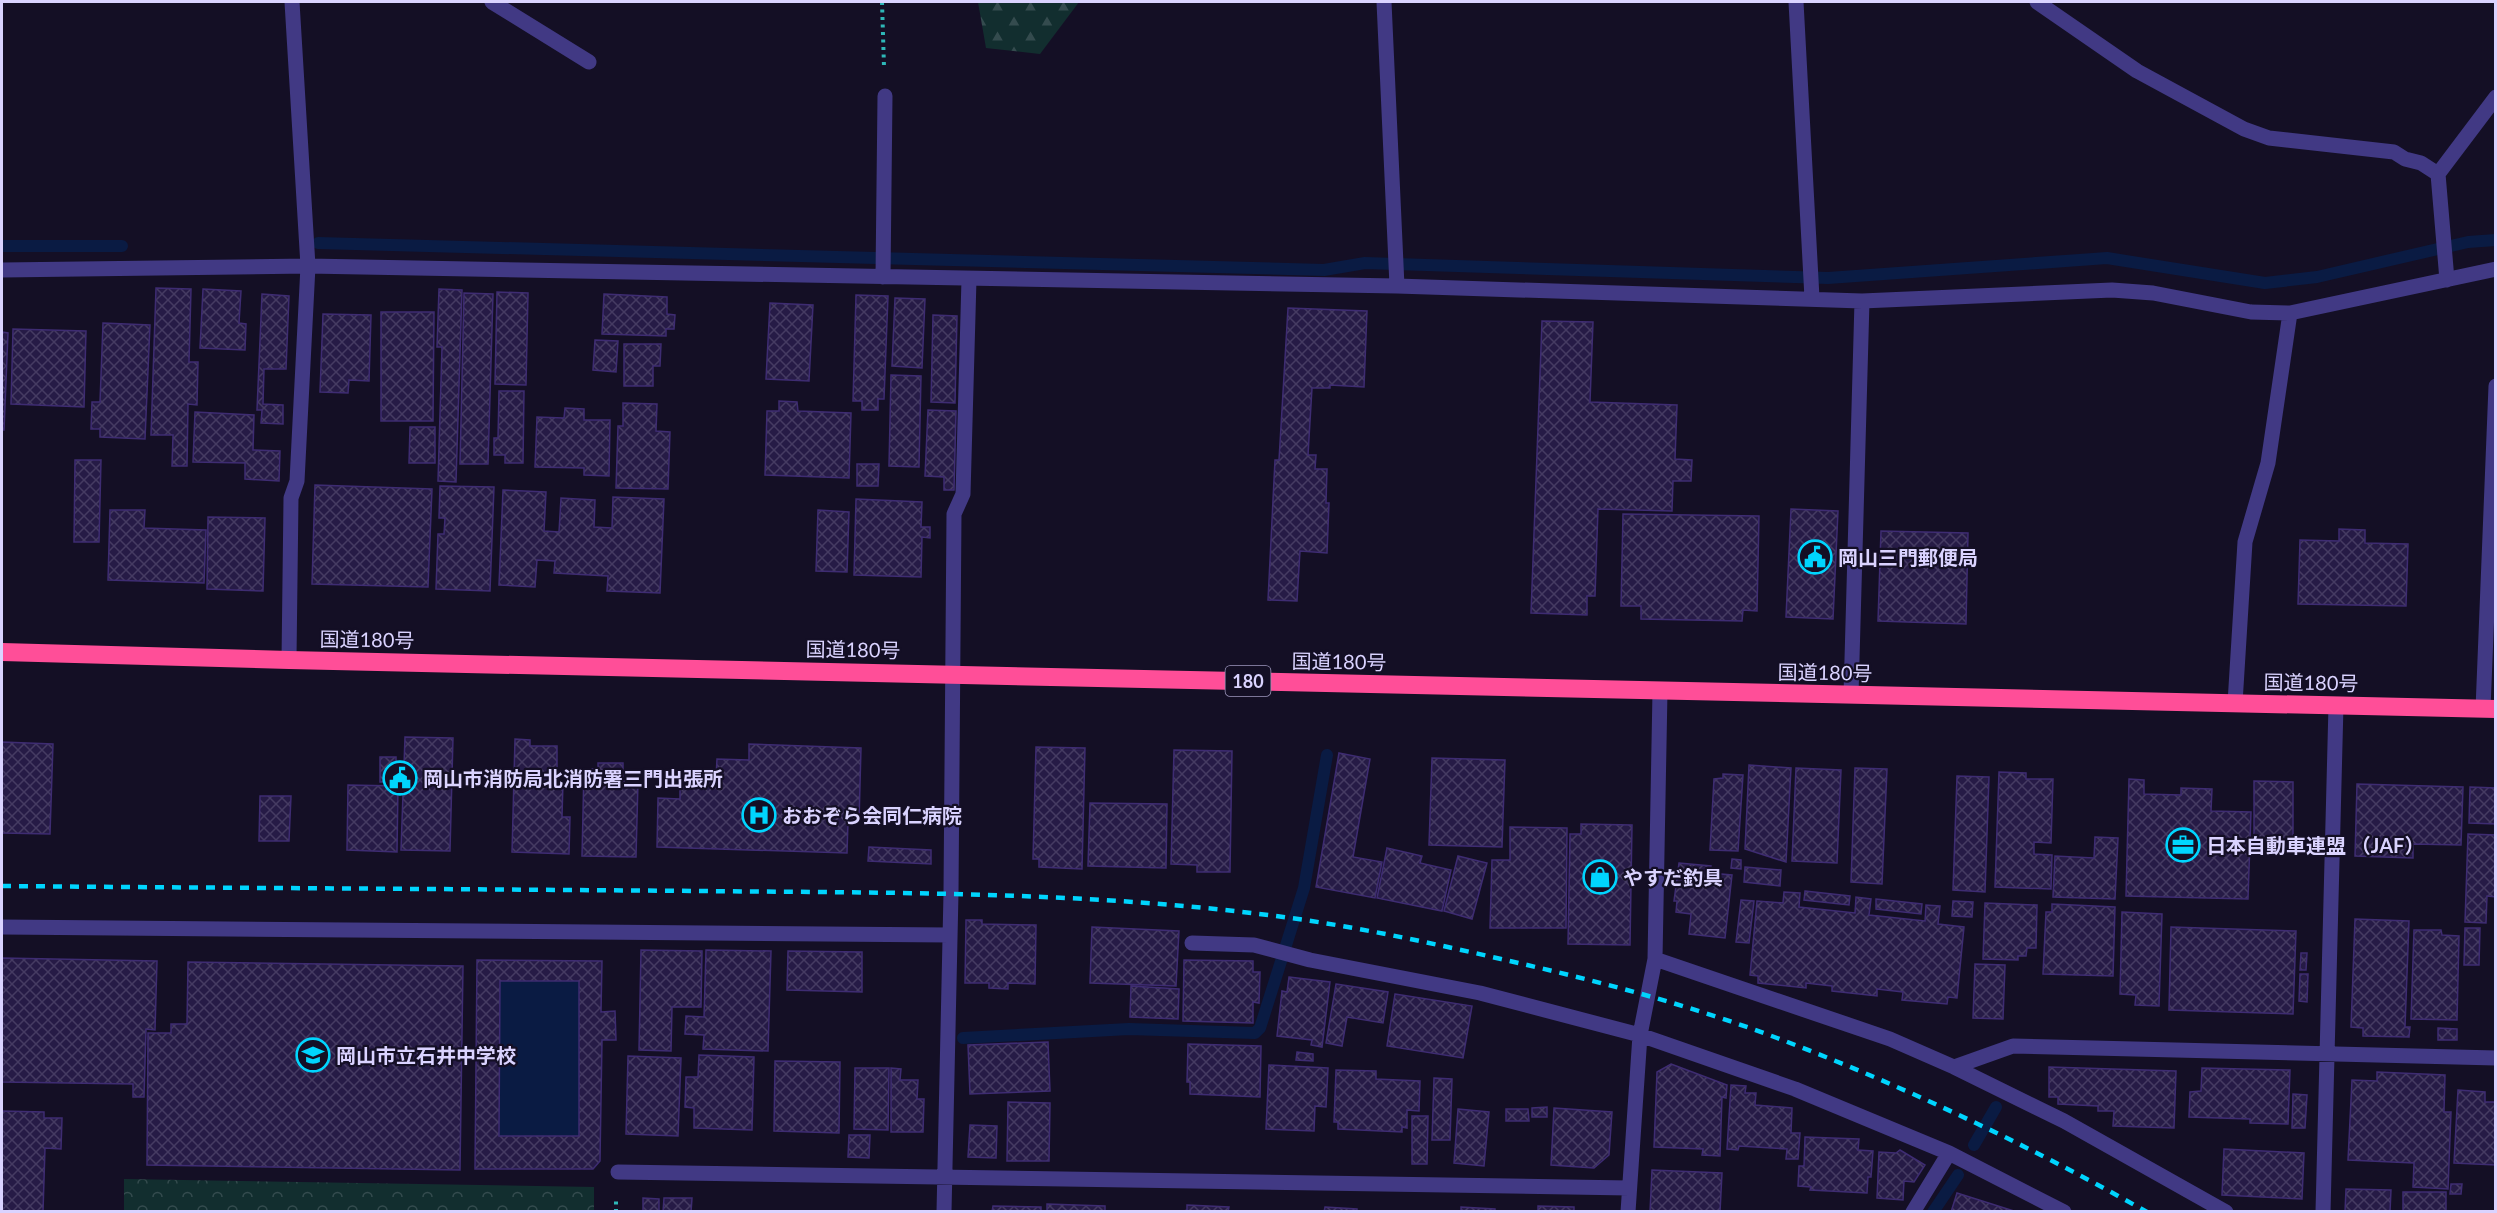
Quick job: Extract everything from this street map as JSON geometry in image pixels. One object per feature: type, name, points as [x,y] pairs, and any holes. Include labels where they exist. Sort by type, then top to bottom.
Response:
[{"type":"highway","name":"国道180号","points":[[2,652],[2490,709]]},
{"type":"street","points":[[289,660],[291,498],[297,481],[308,266],[292,2]]},
{"type":"street","points":[[492,2],[589,62]]},
{"type":"street","points":[[1384,2],[1397,279]]},
{"type":"street","points":[[1796,2],[1811,291]]},
{"type":"street","points":[[2037,2],[2137,71],[2244,129],[2269,138],[2394,152],[2405,159],[2421,163],[2438,174]]},
{"type":"street","points":[[884,263],[885,96]]},
{"type":"street","points":[[2447,280],[2438,174],[2496,97]]},
{"type":"street","points":[[2,270],[884,263],[969,279],[1397,279],[1811,291],[1862,301],[2112,290],[2153,292],[2251,312],[2290,313],[2496,269]]},
{"type":"street","points":[[944,1212],[954,674],[954,514],[963,494],[969,279]]},
{"type":"street","points":[[1851,695],[1862,301]]},
{"type":"street","points":[[2235,703],[2245,542],[2268,463],[2290,313]]},
{"type":"street","points":[[2490,709],[2496,386]]},
{"type":"street","points":[[1628,1212],[1640,1035],[1655,959],[1660,691]]},
{"type":"street","points":[[2323,1212],[2336,705]]},
{"type":"street","points":[[2,927],[950,935]]},
{"type":"street","points":[[1192,943],[1254,945],[1293,956],[1479,993],[1640,1035],[1795,1089],[1949,1153],[2064,1212]]},
{"type":"street","points":[[1655,959],[1890,1039],[1954,1066],[2064,1120],[2226,1212]]},
{"type":"street","points":[[1954,1066],[2013,1046],[2496,1058]]},
{"type":"street","points":[[1913,1212],[1949,1153]]},
{"type":"street","points":[[618,1172],[1629,1188]]},
{"type":"path","points":[[882,2],[885,96]]},
{"type":"green space","points":[[978,2],[1079,2],[1040,54],[986,48]]},
{"type":"green space","points":[[124,1179],[594,1187],[594,1211],[124,1211]]},
{"type":"water","points":[[500,981],[579,981],[579,1136],[499,1136]]},
{"type":"building","points":[[156,288],[191,289],[189,362],[198,362],[197,405],[188,404],[187,466],[172,466],[173,435],[151,435]]},
{"type":"building","points":[[203,289],[241,291],[239,323],[246,324],[245,350],[200,348]]},
{"type":"building","points":[[439,289],[462,290],[456,482],[438,481],[442,347],[437,347]]},
{"type":"building","points":[[497,292],[528,293],[526,385],[495,384]]},
{"type":"building","points":[[464,293],[493,294],[488,464],[460,464]]},
{"type":"building","points":[[262,294],[289,296],[286,369],[264,369],[263,404],[283,405],[283,424],[261,423],[262,410],[257,410]]},
{"type":"building","points":[[604,294],[667,297],[667,314],[675,315],[674,329],[666,329],[666,336],[602,334]]},
{"type":"building","points":[[856,295],[888,296],[884,399],[878,399],[878,410],[862,410],[862,401],[853,401]]},
{"type":"building","points":[[895,298],[925,299],[922,368],[892,366]]},
{"type":"building","points":[[770,303],[813,305],[809,381],[766,379]]},
{"type":"building","points":[[1288,308],[1367,311],[1364,387],[1330,385],[1330,388],[1312,388],[1308,455],[1316,455],[1315,469],[1327,469],[1326,503],[1329,503],[1327,553],[1300,551],[1297,601],[1268,600],[1275,460],[1279,460]]},
{"type":"building","points":[[381,312],[434,312],[433,421],[381,421]]},
{"type":"building","points":[[323,314],[371,315],[369,381],[349,380],[348,393],[320,392]]},
{"type":"building","points":[[933,315],[957,316],[955,403],[931,402]]},
{"type":"building","points":[[1542,321],[1593,322],[1590,402],[1677,405],[1675,459],[1692,460],[1691,481],[1673,481],[1672,511],[1598,509],[1595,596],[1587,596],[1587,615],[1531,613]]},
{"type":"building","points":[[103,323],[150,325],[145,439],[100,437],[100,429],[91,429],[92,402],[100,402]]},
{"type":"building","points":[[13,329],[86,331],[84,407],[11,404]]},
{"type":"building","points":[[2,332],[8,333],[4,430],[2,430]]},
{"type":"building","points":[[595,340],[618,341],[616,372],[593,370]]},
{"type":"building","points":[[624,344],[661,344],[660,366],[653,366],[653,386],[624,386]]},
{"type":"building","points":[[891,375],[921,376],[919,467],[889,466]]},
{"type":"building","points":[[499,391],[524,391],[523,463],[505,463],[505,455],[494,455],[494,438],[498,438]]},
{"type":"building","points":[[779,401],[797,402],[798,411],[851,413],[849,478],[765,475],[767,411],[779,411]]},
{"type":"building","points":[[623,403],[657,404],[656,431],[670,432],[668,489],[616,488],[618,426],[623,426]]},
{"type":"building","points":[[565,408],[584,409],[584,420],[610,420],[609,476],[584,475],[584,468],[535,467],[537,417],[564,418]]},
{"type":"building","points":[[928,410],[956,411],[954,490],[944,490],[944,477],[925,476]]},
{"type":"building","points":[[195,412],[254,415],[253,450],[280,451],[279,481],[245,479],[245,463],[193,462]]},
{"type":"building","points":[[410,427],[435,427],[435,463],[409,463]]},
{"type":"building","points":[[75,460],[101,460],[99,542],[74,542]]},
{"type":"building","points":[[857,464],[879,464],[878,486],[857,486]]},
{"type":"building","points":[[315,485],[432,489],[428,587],[312,584]]},
{"type":"building","points":[[440,486],[494,487],[490,591],[436,589],[438,534],[444,534],[445,518],[439,518]]},
{"type":"building","points":[[503,490],[546,492],[544,531],[559,532],[561,498],[595,500],[594,527],[612,528],[613,497],[664,499],[660,593],[607,591],[608,576],[554,573],[555,561],[537,560],[535,587],[499,585]]},
{"type":"building","points":[[856,499],[922,502],[921,527],[930,527],[930,538],[922,537],[921,577],[854,575]]},
{"type":"building","points":[[1791,509],[1838,511],[1833,619],[1786,617]]},
{"type":"building","points":[[110,510],[145,510],[144,528],[206,530],[204,583],[108,580]]},
{"type":"building","points":[[818,510],[849,512],[847,572],[816,571]]},
{"type":"building","points":[[1623,514],[1759,516],[1757,611],[1743,610],[1742,621],[1641,619],[1641,606],[1621,606]]},
{"type":"building","points":[[208,517],[265,518],[263,591],[207,589]]},
{"type":"building","points":[[2339,529],[2365,530],[2365,543],[2408,544],[2406,606],[2298,604],[2300,540],[2339,541]]},
{"type":"building","points":[[1881,531],[1968,533],[1966,624],[1878,621]]},
{"type":"building","points":[[405,737],[453,738],[450,851],[401,850]]},
{"type":"building","points":[[515,739],[530,740],[530,746],[557,746],[557,782],[563,782],[562,817],[570,817],[569,854],[512,852]]},
{"type":"building","points":[[2,742],[53,744],[50,834],[2,833]]},
{"type":"building","points":[[749,744],[861,748],[859,822],[848,822],[847,853],[657,847],[658,798],[680,799],[680,787],[706,788],[706,778],[716,778],[717,759],[749,760]]},
{"type":"building","points":[[1036,747],[1085,748],[1082,869],[1039,867],[1039,859],[1033,859]]},
{"type":"building","points":[[1174,750],[1232,751],[1230,872],[1197,872],[1197,865],[1171,864]]},
{"type":"building","points":[[1339,753],[1370,759],[1353,857],[1382,862],[1375,898],[1316,887]]},
{"type":"building","points":[[380,757],[396,757],[396,782],[380,782]]},
{"type":"building","points":[[1432,758],[1505,760],[1502,847],[1429,845]]},
{"type":"building","points":[[598,763],[623,763],[623,781],[638,782],[636,857],[582,856],[584,769],[598,769]]},
{"type":"building","points":[[1749,765],[1791,768],[1786,862],[1745,849]]},
{"type":"building","points":[[1796,768],[1841,770],[1837,863],[1792,861]]},
{"type":"building","points":[[1855,768],[1887,769],[1882,884],[1851,882]]},
{"type":"building","points":[[1999,772],[2026,773],[2026,779],[2053,779],[2051,843],[2034,842],[2034,854],[2052,855],[2051,889],[1995,887]]},
{"type":"building","points":[[1723,774],[1743,775],[1738,851],[1710,850],[1714,779],[1723,778]]},
{"type":"building","points":[[1957,776],[1989,777],[1985,892],[1953,890]]},
{"type":"building","points":[[2129,779],[2144,780],[2144,794],[2181,795],[2181,788],[2212,789],[2211,811],[2251,812],[2248,899],[2126,896]]},
{"type":"building","points":[[2254,781],[2293,782],[2293,850],[2254,848]]},
{"type":"building","points":[[2357,784],[2463,787],[2461,845],[2413,844],[2413,858],[2355,856]]},
{"type":"building","points":[[348,785],[398,786],[397,852],[347,850]]},
{"type":"building","points":[[2470,787],[2496,788],[2496,824],[2469,823]]},
{"type":"building","points":[[260,796],[291,796],[289,841],[259,841]]},
{"type":"building","points":[[1090,803],[1167,804],[1166,868],[1088,866]]},
{"type":"building","points":[[1581,824],[1632,825],[1630,945],[1568,944],[1570,834],[1581,834]]},
{"type":"building","points":[[1510,827],[1567,828],[1566,928],[1490,928],[1492,860],[1510,860]]},
{"type":"building","points":[[2468,834],[2496,835],[2496,897],[2487,896],[2486,923],[2465,922]]},
{"type":"building","points":[[2095,837],[2118,838],[2115,899],[2053,897],[2055,856],[2094,858]]},
{"type":"building","points":[[869,847],[931,850],[931,864],[868,861]]},
{"type":"building","points":[[1387,848],[1422,856],[1420,863],[1451,870],[1442,911],[1377,898]]},
{"type":"building","points":[[1458,856],[1487,863],[1472,919],[1444,911]]},
{"type":"building","points":[[1732,859],[1741,860],[1741,869],[1731,868]]},
{"type":"building","points":[[1679,863],[1711,866],[1710,873],[1732,875],[1725,938],[1689,934],[1691,914],[1676,912],[1677,901],[1674,901]]},
{"type":"building","points":[[1745,867],[1781,870],[1780,886],[1744,882]]},
{"type":"building","points":[[1805,891],[1850,896],[1849,905],[1804,900]]},
{"type":"building","points":[[1784,892],[1800,893],[1799,907],[1855,913],[1856,897],[1871,899],[1869,915],[1925,921],[1926,905],[1940,906],[1938,924],[1964,927],[1957,998],[1948,997],[1947,1004],[1902,1000],[1903,992],[1877,989],[1877,996],[1832,991],[1832,986],[1806,983],[1806,988],[1758,983],[1758,976],[1750,975],[1757,901],[1783,903]]},
{"type":"building","points":[[1876,899],[1922,904],[1921,914],[1876,909]]},
{"type":"building","points":[[1741,900],[1754,901],[1749,943],[1736,942]]},
{"type":"building","points":[[1953,901],[1973,902],[1972,917],[1952,916]]},
{"type":"building","points":[[1985,903],[2037,905],[2036,948],[2027,948],[2026,956],[2018,956],[2018,960],[1983,959]]},
{"type":"building","points":[[2052,904],[2115,907],[2113,976],[2043,974],[2046,912],[2052,912]]},
{"type":"building","points":[[2122,912],[2162,914],[2159,1006],[2135,1005],[2136,995],[2120,994]]},
{"type":"building","points":[[2355,919],[2409,921],[2405,1027],[2410,1027],[2409,1037],[2363,1036],[2363,1028],[2351,1027]]},
{"type":"building","points":[[966,920],[982,920],[982,924],[1036,925],[1035,984],[1008,983],[1008,989],[989,988],[989,983],[965,983]]},
{"type":"building","points":[[1092,927],[1179,931],[1176,986],[1090,983]]},
{"type":"building","points":[[2171,927],[2296,931],[2293,1014],[2169,1010]]},
{"type":"building","points":[[2465,928],[2480,928],[2479,965],[2464,965]]},
{"type":"building","points":[[2414,930],[2441,930],[2442,935],[2459,936],[2457,1020],[2411,1019]]},
{"type":"building","points":[[641,950],[702,951],[701,1007],[672,1007],[671,1051],[639,1050]]},
{"type":"building","points":[[706,950],[771,951],[768,1051],[703,1049],[704,1035],[685,1034],[686,1016],[704,1017]]},
{"type":"building","points":[[788,951],[862,952],[862,992],[787,990]]},
{"type":"building","points":[[2301,953],[2307,953],[2306,970],[2300,970]]},
{"type":"building","points":[[2,958],[157,961],[155,1030],[146,1029],[144,1097],[133,1097],[133,1084],[2,1082]]},
{"type":"building","points":[[477,960],[602,961],[601,1012],[615,1011],[616,1040],[602,1040],[600,1161],[593,1169],[475,1169]],"holes":[[[500,981],[579,981],[579,1136],[499,1136]]]},
{"type":"building","points":[[1184,960],[1253,961],[1253,972],[1260,972],[1259,1003],[1253,1002],[1253,1023],[1183,1021]]},
{"type":"building","points":[[188,962],[463,966],[460,1170],[147,1165],[148,1033],[171,1033],[171,1024],[187,1024]]},
{"type":"building","points":[[1975,964],[2005,965],[2003,1019],[1973,1018]]},
{"type":"building","points":[[2300,974],[2308,974],[2307,1002],[2299,1001]]},
{"type":"building","points":[[1289,977],[1330,982],[1322,1047],[1311,1045],[1312,1040],[1277,1036],[1282,991],[1287,992]]},
{"type":"building","points":[[1336,984],[1388,992],[1383,1023],[1347,1017],[1342,1046],[1326,1043]]},
{"type":"building","points":[[1131,986],[1179,989],[1178,1019],[1130,1017]]},
{"type":"building","points":[[1395,994],[1472,1006],[1463,1058],[1387,1046]]},
{"type":"building","points":[[2438,1028],[2457,1029],[2457,1040],[2438,1040]]},
{"type":"building","points":[[1048,1042],[1050,1091],[970,1094],[968,1045]]},
{"type":"building","points":[[1188,1044],[1261,1046],[1260,1097],[1190,1094],[1190,1082],[1187,1082]]},
{"type":"building","points":[[1297,1052],[1313,1054],[1313,1061],[1296,1060]]},
{"type":"building","points":[[699,1055],[754,1057],[752,1130],[694,1128],[694,1108],[685,1107],[686,1077],[698,1077]]},
{"type":"building","points":[[628,1056],[681,1058],[678,1136],[626,1134]]},
{"type":"building","points":[[775,1061],[840,1062],[839,1133],[774,1131]]},
{"type":"building","points":[[1671,1064],[1727,1085],[1726,1098],[1722,1097],[1720,1156],[1702,1155],[1703,1149],[1654,1147],[1657,1072]]},
{"type":"building","points":[[1269,1065],[1328,1068],[1326,1107],[1315,1106],[1314,1131],[1266,1129]]},
{"type":"building","points":[[2049,1067],[2176,1071],[2174,1128],[2113,1126],[2114,1111],[2098,1111],[2098,1106],[2058,1104],[2058,1097],[2049,1097]]},
{"type":"building","points":[[855,1068],[889,1068],[888,1130],[854,1129]]},
{"type":"building","points":[[891,1068],[901,1069],[900,1080],[918,1080],[917,1099],[924,1099],[923,1132],[891,1132]]},
{"type":"building","points":[[2202,1068],[2290,1070],[2288,1124],[2250,1123],[2250,1119],[2189,1117],[2190,1092],[2201,1091]]},
{"type":"building","points":[[1336,1070],[1376,1071],[1376,1079],[1420,1081],[1419,1111],[1407,1110],[1407,1128],[1402,1127],[1402,1132],[1338,1129],[1338,1122],[1334,1122]]},
{"type":"building","points":[[2377,1072],[2445,1075],[2444,1112],[2451,1112],[2448,1189],[2413,1187],[2414,1163],[2348,1160],[2352,1080],[2377,1081]]},
{"type":"building","points":[[1434,1078],[1452,1079],[1450,1140],[1432,1140]]},
{"type":"building","points":[[1731,1085],[1746,1086],[1745,1093],[1756,1093],[1755,1105],[1792,1108],[1791,1133],[1800,1133],[1798,1159],[1786,1159],[1787,1149],[1739,1146],[1738,1150],[1727,1149]]},
{"type":"building","points":[[2458,1090],[2485,1092],[2485,1102],[2496,1102],[2496,1165],[2454,1163]]},
{"type":"building","points":[[2293,1094],[2307,1095],[2305,1128],[2292,1128]]},
{"type":"building","points":[[1008,1102],[1050,1103],[1049,1161],[1007,1161]]},
{"type":"building","points":[[1547,1107],[1547,1117],[1532,1117],[1532,1108]]},
{"type":"building","points":[[1554,1108],[1612,1112],[1609,1155],[1594,1168],[1551,1165]]},
{"type":"building","points":[[1458,1109],[1489,1112],[1484,1166],[1454,1163]]},
{"type":"building","points":[[1506,1109],[1528,1109],[1529,1121],[1506,1121]]},
{"type":"building","points":[[2,1111],[44,1112],[44,1118],[62,1118],[61,1149],[45,1148],[43,1212],[2,1212]]},
{"type":"building","points":[[1412,1116],[1428,1116],[1427,1164],[1412,1164]]},
{"type":"building","points":[[970,1125],[997,1126],[996,1158],[968,1157]]},
{"type":"building","points":[[849,1135],[870,1135],[869,1158],[848,1157]]},
{"type":"building","points":[[1805,1137],[1859,1139],[1858,1150],[1873,1151],[1867,1193],[1810,1190],[1811,1187],[1798,1186],[1799,1166],[1804,1166]]},
{"type":"building","points":[[2224,1149],[2304,1153],[2302,1199],[2222,1195]]},
{"type":"building","points":[[1900,1150],[1925,1165],[1914,1182],[1904,1181],[1903,1200],[1877,1198],[1879,1152],[1896,1153]]},
{"type":"building","points":[[1652,1170],[1722,1173],[1720,1212],[1650,1212]]},
{"type":"building","points":[[2451,1184],[2462,1184],[2461,1194],[2450,1194]]},
{"type":"building","points":[[2346,1189],[2391,1190],[2390,1212],[2345,1212]]},
{"type":"building","points":[[2403,1192],[2446,1192],[2446,1212],[2403,1212]]},
{"type":"building","points":[[1957,1193],[2017,1212],[1951,1212]]},
{"type":"building","points":[[643,1198],[659,1199],[659,1212],[643,1212]]},
{"type":"building","points":[[664,1198],[692,1198],[691,1212],[663,1212]]},
{"type":"building","points":[[1047,1204],[1105,1206],[1105,1211],[1109,1212],[1047,1212]]},
{"type":"building","points":[[1187,1205],[1229,1207],[1228,1212],[1182,1212],[1187,1210]]},
{"type":"building","points":[[993,1206],[1041,1207],[1041,1212],[992,1212]]},
{"type":"building","points":[[1538,1206],[1574,1207],[1574,1212],[1538,1212]]},
{"type":"building","points":[[1325,1207],[1357,1209],[1357,1212],[1324,1212]]},
{"type":"building","points":[[1461,1207],[1495,1209],[1495,1212],[1461,1212]]},
{"type":"waterway","points":[[318,243],[1324,270],[1365,263],[1828,278],[2107,258],[2265,283],[2317,277],[2468,242],[2496,240]]},
{"type":"waterway","points":[[2,246],[122,246]]},
{"type":"waterway","points":[[963,1038],[1129,1029],[1255,1033],[1260,1028],[1304,888],[1327,755]]},
{"type":"waterway","points":[[1974,1145],[1996,1107]]},
{"type":"waterway","points":[[1933,1212],[1958,1175]]},
{"type":"railway","points":[[2,886],[1002,895],[1154,904],[1305,920],[1428,943],[1571,975],[1743,1026],[1919,1096],[2057,1163],[2147,1212]]},
{"type":"place","name":"岡山三門郵便局","points":[[1815,557]]},
{"type":"place","name":"岡山市消防局北消防署三門出張所","points":[[400,778]]},
{"type":"place","name":"おおぞら会同仁病院","points":[[759,815]]},
{"type":"place","name":"日本自動車連盟 （JAF）","points":[[2183,845]]},
{"type":"place","name":"やすだ釣具","points":[[1600,877]]},
{"type":"place","name":"岡山市立石井中学校","points":[[313,1055]]}]
